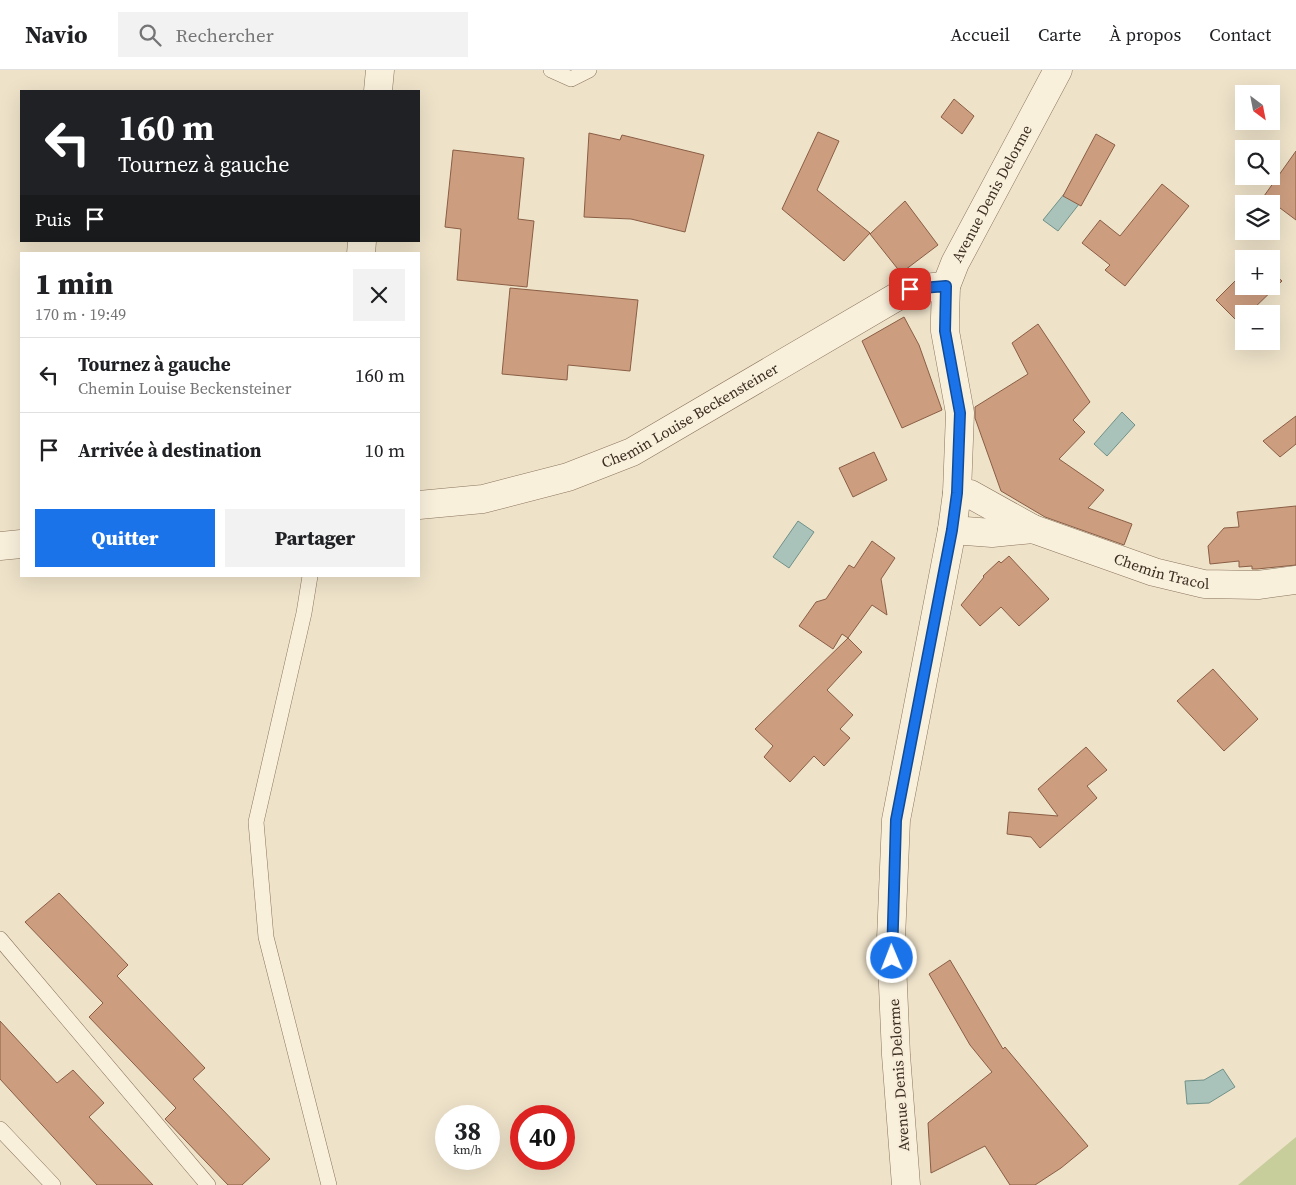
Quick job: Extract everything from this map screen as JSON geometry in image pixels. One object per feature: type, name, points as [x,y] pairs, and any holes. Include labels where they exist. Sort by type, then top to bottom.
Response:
[{"type":"street","points":[[378,90],[380,70]]},
{"type":"street","name":"Avenue Denis Delorme","points":[[906,1185],[896,1055],[891,939],[896,820],[952,530],[957,493],[960,413],[945,331],[946,286],[954,264],[1058,70]]},
{"type":"street","name":"Chemin Louise Beckensteiner","points":[[420,505],[483,499],[568,477],[632,452],[716,405],[910,289],[946,286]]},
{"type":"street","name":"Chemin Tracol","points":[[957,493],[970,494],[1034,529],[1154,572],[1204,584],[1258,585],[1296,580]]},
{"type":"street","name":"Chemin Tracol","points":[[952,530],[992,533],[1034,529]]},
{"type":"street","points":[[0,546],[20,544]]},
{"type":"lane","points":[[551,70],[572,79],[589,70]]},
{"type":"lane","points":[[310,577],[304,614],[256,822],[266,938],[329,1185]]},
{"type":"lane","points":[[0,939],[208,1185]]},
{"type":"lane","points":[[0,1129],[53,1185]]},
{"type":"green space","points":[[1296,1137],[1296,1185],[1238,1185]]},
{"type":"water","points":[[1069,188],[1083,199],[1058,231],[1043,220]]},
{"type":"water","points":[[1122,412],[1135,425],[1107,456],[1094,444]]},
{"type":"water","points":[[798,521],[814,532],[789,568],[773,557]]},
{"type":"water","points":[[1223,1069],[1235,1087],[1209,1103],[1187,1104],[1185,1081],[1204,1080]]},
{"type":"building","points":[[954,99],[974,116],[962,134],[941,117]]},
{"type":"building","points":[[818,132],[839,141],[817,190],[870,233],[844,261],[782,209]]},
{"type":"building","points":[[589,133],[620,140],[622,135],[704,155],[685,232],[631,219],[584,217]]},
{"type":"building","points":[[1096,134],[1115,145],[1081,206],[1063,196]]},
{"type":"building","points":[[453,150],[524,158],[518,219],[534,221],[527,287],[457,280],[461,229],[445,227]]},
{"type":"building","points":[[1296,151],[1296,220],[1280,208],[1280,195],[1265,195],[1272,185],[1280,185],[1280,174]]},
{"type":"building","points":[[1162,184],[1189,206],[1125,286],[1105,270],[1110,265],[1082,243],[1100,220],[1120,236]]},
{"type":"building","points":[[905,201],[938,245],[901,273],[870,234]]},
{"type":"building","points":[[1235,281],[1235,295],[1268,295],[1257,305],[1235,305],[1235,319],[1216,300]]},
{"type":"building","points":[[510,288],[638,300],[630,371],[568,365],[567,380],[502,374]]},
{"type":"building","points":[[904,317],[919,345],[942,410],[902,428],[862,341]]},
{"type":"building","points":[[1038,324],[1090,402],[1073,420],[1085,432],[1059,459],[1104,490],[1088,508],[1132,524],[1124,545],[1045,517],[1001,491],[975,418],[975,407],[1028,374],[1012,343]]},
{"type":"building","points":[[1296,416],[1296,444],[1280,457],[1263,441]]},
{"type":"building","points":[[874,452],[887,480],[853,497],[839,468]]},
{"type":"building","points":[[1296,506],[1296,565],[1252,569],[1252,566],[1239,567],[1239,561],[1210,564],[1208,546],[1224,528],[1239,527],[1237,512]]},
{"type":"building","points":[[872,541],[895,558],[881,579],[887,615],[872,605],[848,638],[842,634],[833,649],[799,626],[816,602],[826,599],[849,565],[854,568]]},
{"type":"building","points":[[1009,556],[1049,599],[1019,626],[1001,607],[980,626],[961,605],[983,576],[999,561],[1001,563]]},
{"type":"building","points":[[848,638],[862,652],[827,690],[853,715],[840,729],[850,738],[824,766],[814,756],[790,782],[764,757],[773,746],[755,729]]},
{"type":"building","points":[[1213,669],[1258,719],[1224,751],[1177,701]]},
{"type":"building","points":[[1086,747],[1107,770],[1087,786],[1097,798],[1040,848],[1031,837],[1007,834],[1009,812],[1058,816],[1038,789]]},
{"type":"building","points":[[59,893],[128,965],[117,976],[205,1068],[193,1079],[270,1159],[242,1185],[228,1185],[165,1119],[176,1108],[89,1017],[103,1003],[25,922]]},
{"type":"building","points":[[950,960],[1003,1049],[1005,1047],[1088,1146],[1061,1168],[1035,1185],[1010,1185],[985,1146],[931,1173],[928,1123],[992,1072],[970,1045],[929,974]]},
{"type":"building","points":[[0,1021],[57,1083],[73,1070],[104,1103],[89,1117],[153,1185],[97,1185],[0,1079]]},
{"type":"route","points":[[892,958],[891,939],[896,820],[952,530],[957,493],[960,413],[945,331],[946,286],[910,289]]}]
